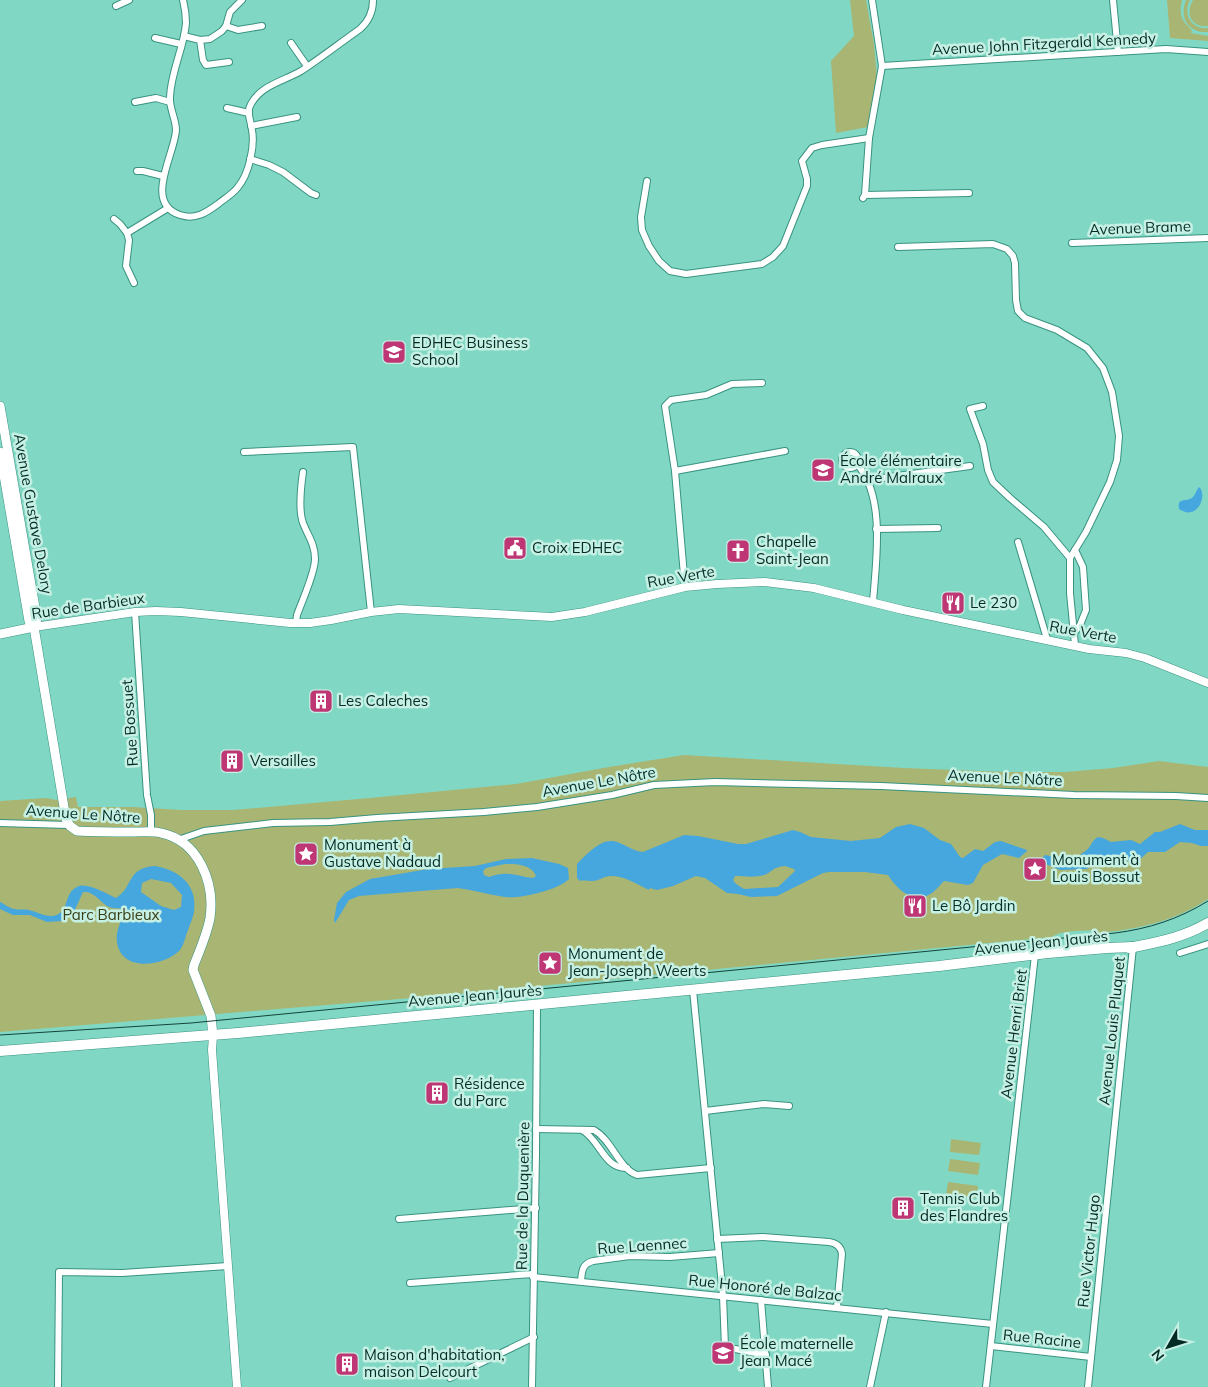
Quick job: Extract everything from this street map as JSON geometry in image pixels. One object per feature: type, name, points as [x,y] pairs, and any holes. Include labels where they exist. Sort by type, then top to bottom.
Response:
[{"type":"main road","name":"Avenue Gustave Delory","points":[[0,406],[36,613],[37,620],[34,627]]},
{"type":"main road","name":"Avenue Gustave Delory","points":[[0,452],[29,621],[34,627],[65,816],[68,824]]},
{"type":"main road","name":"Rue de Barbieux","points":[[0,634],[34,627]]},
{"type":"main road","name":"Avenue Le Nôtre","points":[[68,824],[77,831],[151,832],[164,834],[178,840]]},
{"type":"main road","points":[[178,840],[190,849],[200,861],[209,888],[211,904],[209,922],[193,970],[210,1010],[212,1036]]},
{"type":"main road","name":"Avenue Jean Jaurès","points":[[0,1051],[212,1036],[953,965],[983,966],[1035,958],[1095,955],[1174,938],[1208,923]]},
{"type":"street","points":[[116,6],[129,0]]},
{"type":"street","points":[[183,0],[186,18],[184,36],[170,92],[170,102],[176,130],[163,176],[163,193],[168,208],[172,212],[182,216],[193,217],[203,215],[238,188],[246,173],[253,138],[249,113],[253,101],[265,89],[307,66],[364,25],[372,11],[373,0]]},
{"type":"street","points":[[184,36],[206,40],[219,34],[226,26],[230,12],[242,0]]},
{"type":"street","points":[[872,0],[882,66],[870,138],[864,197],[969,193]]},
{"type":"street","points":[[1114,0],[1118,52]]},
{"type":"street","points":[[226,26],[238,30],[262,26]]},
{"type":"street","points":[[155,38],[182,44]]},
{"type":"street","points":[[200,40],[203,60],[206,65],[229,62]]},
{"type":"street","points":[[291,43],[307,66]]},
{"type":"street","name":"Avenue John Fitzgerald Kennedy","points":[[882,66],[1166,49],[1208,52]]},
{"type":"street","points":[[135,102],[156,98],[170,102]]},
{"type":"street","points":[[227,108],[249,113]]},
{"type":"street","points":[[251,126],[297,117]]},
{"type":"street","points":[[648,182],[641,217],[642,230],[649,246],[659,261],[670,271],[686,274],[762,264],[773,257],[783,246],[807,186],[802,161],[812,148],[870,138]]},
{"type":"street","points":[[250,159],[283,172],[311,194],[316,195]]},
{"type":"street","points":[[137,170],[163,176]]},
{"type":"street","points":[[127,233],[168,208]]},
{"type":"street","points":[[114,219],[127,233],[129,240],[126,266],[134,283]]},
{"type":"street","name":"Avenue Brame","points":[[1072,243],[1208,238]]},
{"type":"street","points":[[898,247],[993,244],[1008,249],[1015,263],[1018,311],[1025,318],[1057,330],[1087,348],[1103,368],[1112,392],[1119,436],[1117,460],[1110,482],[1086,532],[1070,558],[1070,593],[1075,645]]},
{"type":"street","points":[[685,587],[675,470],[665,406],[671,400],[706,395],[732,384],[762,383]]},
{"type":"street","points":[[983,406],[970,409],[983,444],[988,470],[994,482],[1044,527],[1070,558]]},
{"type":"street","points":[[244,452],[353,447],[371,612]]},
{"type":"street","points":[[675,470],[785,451]]},
{"type":"street","points":[[857,464],[868,480],[875,503],[876,529],[873,602]]},
{"type":"street","points":[[868,480],[970,466]]},
{"type":"street","points":[[296,623],[315,563],[313,543],[302,516],[301,491],[303,472]]},
{"type":"street","points":[[876,529],[938,528]]},
{"type":"street","points":[[1018,542],[1047,639]]},
{"type":"street","points":[[1074,634],[1086,610],[1083,567],[1075,550]]},
{"type":"street","name":"Rue Verte","points":[[270,622],[296,623],[332,620],[391,609],[552,618],[685,587],[734,583],[778,583],[814,588],[903,610],[1089,648],[1139,656],[1208,683]]},
{"type":"street","name":"Rue de Barbieux","points":[[34,627],[135,612],[156,611],[270,622]]},
{"type":"street","name":"Rue Bossuet","points":[[135,612],[151,832]]},
{"type":"street","name":"Avenue Le Nôtre","points":[[178,840],[209,830],[272,823],[330,822],[484,812],[537,807],[612,795],[654,785],[715,782],[1208,798]]},
{"type":"street","name":"Avenue Le Nôtre","points":[[0,822],[68,824]]},
{"type":"street","points":[[1180,954],[1208,944]]},
{"type":"street","name":"Avenue Louis Pluquet","points":[[1116,1117],[1133,947]]},
{"type":"street","name":"Avenue Henri Briet","points":[[986,1387],[1035,958]]},
{"type":"street","points":[[693,990],[718,1239],[725,1347],[766,1354]]},
{"type":"street","name":"Rue de la Duquenière","points":[[532,1387],[536,1208],[537,1005]]},
{"type":"street","points":[[212,1036],[237,1387]]},
{"type":"street","points":[[705,1110],[764,1104],[789,1106]]},
{"type":"street","name":"Rue Victor Hugo","points":[[1088,1387],[1116,1117]]},
{"type":"street","points":[[536,1129],[591,1130],[598,1132],[627,1168],[632,1173],[638,1175],[710,1168]]},
{"type":"street","points":[[581,1130],[590,1135],[614,1166],[621,1169],[627,1168]]},
{"type":"street","points":[[399,1219],[536,1208]]},
{"type":"street","points":[[718,1239],[755,1236],[838,1244],[842,1254],[837,1308]]},
{"type":"street","name":"Rue Laennec","points":[[580,1281],[582,1269],[593,1261],[630,1256],[670,1257],[719,1253]]},
{"type":"street","points":[[58,1387],[59,1272],[122,1273],[228,1266]]},
{"type":"street","name":"Rue Honoré de Balzac","points":[[410,1283],[533,1276],[993,1324]]},
{"type":"street","points":[[761,1300],[768,1387]]},
{"type":"street","points":[[870,1387],[886,1312]]},
{"type":"street","points":[[450,1378],[534,1337]]},
{"type":"street","name":"Rue Racine","points":[[991,1346],[1091,1357]]},
{"type":"green space","points":[[850,0],[866,0],[874,44],[877,78],[868,127],[836,133],[831,61],[854,36]]},
{"type":"green space","points":[[1167,0],[1182,0],[1182,17],[1192,30],[1191,33],[1208,36],[1208,41],[1170,38]]},
{"type":"green space","points":[[1186,0],[1190,0],[1187,11],[1190,20],[1197,26],[1208,28],[1208,32],[1195,30],[1187,23],[1184,13]]},
{"type":"green space","points":[[1193,0],[1208,0],[1208,26],[1197,25],[1191,19],[1190,10]]},
{"type":"green space","name":"Parc Barbieux","points":[[684,755],[1007,772],[1065,772],[1113,768],[1159,761],[1208,767],[1208,899],[1169,919],[1141,927],[1112,932],[1097,933],[1097,930],[1073,931],[1052,937],[436,996],[0,1032],[0,801],[46,798],[56,800],[76,797],[78,807],[233,810],[516,784]]},
{"type":"green space","points":[[951,1139],[981,1143],[979,1155],[950,1152]]},
{"type":"green space","points":[[950,1159],[980,1163],[978,1175],[948,1171]]},
{"type":"green space","points":[[948,1182],[978,1186],[976,1198],[946,1195]]},
{"type":"water","points":[[1199,487],[1202,490],[1200,506],[1191,512],[1179,509],[1180,502],[1191,499]]},
{"type":"water","points":[[910,824],[924,828],[940,840],[951,844],[960,857],[963,858],[975,849],[983,851],[995,842],[1001,841],[1027,851],[1019,858],[1002,854],[983,865],[973,883],[968,885],[944,881],[931,894],[920,897],[914,897],[899,889],[888,875],[865,872],[823,873],[777,896],[751,897],[727,893],[705,878],[696,876],[673,886],[657,890],[650,888],[649,890],[616,876],[608,876],[592,881],[580,881],[577,878],[577,864],[595,847],[611,841],[643,852],[684,835],[746,844],[793,830],[811,837],[851,841],[880,838],[896,827]],"holes":[[[785,866],[795,871],[778,887],[744,889],[733,880],[735,876],[753,877],[764,875],[775,868]]]},
{"type":"water","points":[[1180,824],[1195,830],[1208,830],[1208,846],[1180,842],[1165,852],[1148,852],[1136,863],[1118,857],[1109,857],[1087,869],[1060,870],[1041,862],[1045,855],[1067,859],[1080,855],[1098,837],[1111,842],[1131,840],[1140,844],[1155,832],[1160,832]]},
{"type":"water","points":[[532,858],[559,864],[568,868],[569,879],[557,887],[548,890],[512,897],[458,888],[359,896],[349,900],[335,923],[337,903],[346,892],[370,879],[428,869],[475,866],[506,859]],"holes":[[[505,864],[527,867],[536,876],[533,878],[506,874],[489,877],[484,875],[483,871],[486,868]]]},
{"type":"water","points":[[146,867],[164,868],[179,875],[185,880],[193,894],[194,914],[182,947],[163,961],[143,964],[126,958],[120,952],[117,942],[118,929],[124,909],[109,907],[96,896],[87,892],[83,892],[73,914],[62,921],[47,922],[30,915],[13,915],[0,909],[0,902],[14,909],[29,910],[54,916],[62,911],[75,888],[83,885],[88,886],[116,898],[126,889],[135,874]],"holes":[[[151,879],[171,883],[182,895],[181,907],[174,910],[161,906],[141,892],[142,883]]]},
{"type":"tram line","points":[[0,1035],[191,1023],[1115,933],[1163,922],[1186,913],[1208,901]]},
{"type":"place","name":"EDHEC Business School","points":[[394,352]]},
{"type":"place","name":"École élémentaire André Malraux","points":[[823,470]]},
{"type":"place","name":"Croix EDHEC","points":[[515,548]]},
{"type":"place","name":"Chapelle Saint-Jean","points":[[738,551]]},
{"type":"place","name":"Le 230","points":[[953,603]]},
{"type":"place","name":"Les Caleches","points":[[321,701]]},
{"type":"place","name":"Versailles","points":[[232,761]]},
{"type":"place","name":"Monument à Gustave Nadaud","points":[[306,854]]},
{"type":"place","name":"Monument à Louis Bossut","points":[[1035,869]]},
{"type":"place","name":"Le Bô Jardin","points":[[915,906]]},
{"type":"place","name":"Monument de Jean-Joseph Weerts","points":[[550,963]]},
{"type":"place","name":"Résidence du Parc","points":[[437,1093]]},
{"type":"place","name":"Tennis Club des Flandres","points":[[903,1208]]},
{"type":"place","name":"École maternelle Jean Macé","points":[[723,1353]]},
{"type":"place","name":"Maison d'habitation, maison Delcourt","points":[[347,1364]]}]
